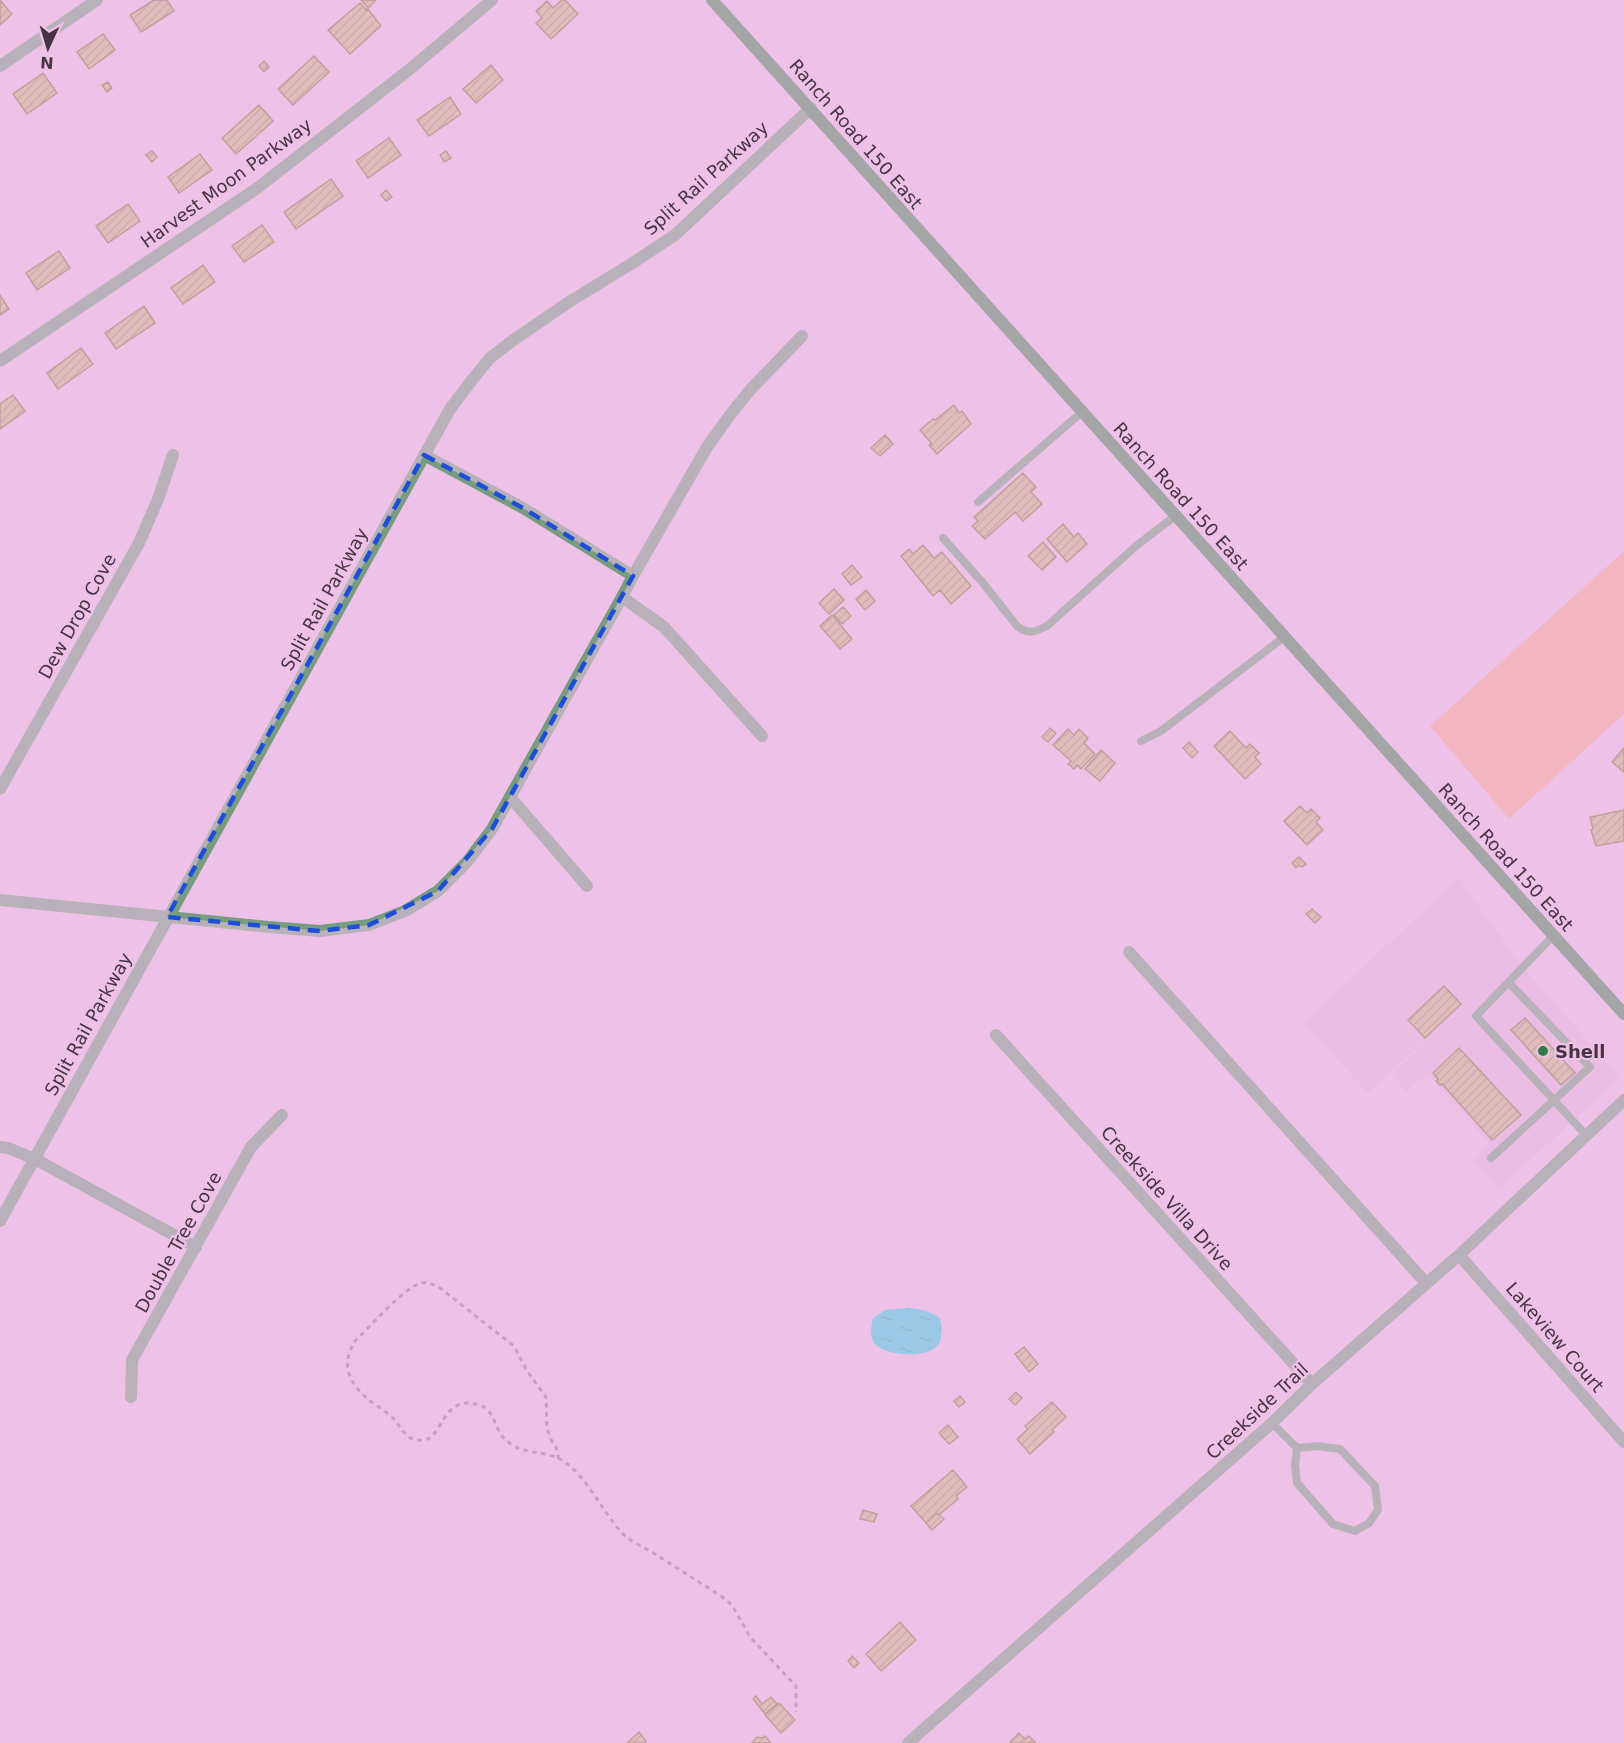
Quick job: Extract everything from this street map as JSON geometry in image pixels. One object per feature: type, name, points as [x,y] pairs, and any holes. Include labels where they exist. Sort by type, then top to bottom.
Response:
[{"type":"main road","name":"Ranch Road 150 East","points":[[712,0],[1624,1014]]},
{"type":"street","points":[[0,66],[97,0]]},
{"type":"street","name":"Harvest Moon Parkway","points":[[0,361],[256,189],[410,69],[492,0]]},
{"type":"street","name":"Split Rail Parkway","points":[[0,1221],[450,409],[490,358],[569,302],[675,235],[811,108]]},
{"type":"street","points":[[0,900],[320,931],[369,925],[405,911],[438,891],[467,862],[492,829],[707,447],[751,389],[802,336]]},
{"type":"street","name":"Dew Drop Cove","points":[[0,789],[139,543],[158,499],[173,455]]},
{"type":"street","points":[[424,455],[523,508],[633,576]]},
{"type":"street","points":[[622,597],[664,627],[762,736]]},
{"type":"street","points":[[510,797],[587,886]]},
{"type":"street","points":[[1129,952],[1426,1283]]},
{"type":"street","name":"Creekside Villa Drive","points":[[996,1035],[1312,1384]]},
{"type":"street","name":"Creekside Trail","points":[[908,1743],[1272,1424],[1312,1384],[1459,1255],[1624,1100]]},
{"type":"street","name":"Double Tree Cove","points":[[131,1397],[132,1360],[251,1147],[282,1115]]},
{"type":"street","points":[[0,1148],[35,1159],[196,1247]]},
{"type":"street","name":"Lakeview Court","points":[[1459,1255],[1624,1442]]},
{"type":"lane","points":[[978,502],[1082,412]]},
{"type":"lane","points":[[943,538],[1017,626],[1031,633],[1047,626],[1136,546],[1175,516]]},
{"type":"lane","points":[[1141,741],[1161,731],[1284,638]]},
{"type":"lane","points":[[1552,936],[1476,1016],[1586,1135]]},
{"type":"lane","points":[[1491,1158],[1590,1067],[1509,982]]},
{"type":"lane","points":[[1272,1424],[1297,1448],[1318,1446],[1340,1449],[1375,1486],[1378,1509],[1369,1523],[1355,1531],[1333,1524],[1298,1483],[1295,1466],[1297,1448]]},
{"type":"path","points":[[559,1458],[547,1427],[546,1396],[514,1346],[431,1283],[417,1284],[400,1296],[355,1341],[350,1350],[348,1358],[350,1379],[369,1400],[394,1419],[403,1432],[410,1437],[418,1441],[430,1439],[450,1410],[459,1404],[477,1404],[486,1408],[505,1440],[528,1451],[559,1458],[574,1470],[626,1537],[712,1590],[732,1605],[750,1636],[796,1686],[796,1712]]},
{"type":"highlighted area","points":[[424,455],[523,508],[633,576],[492,829],[438,891],[369,925],[320,931],[167,917]]},
{"type":"shaded area","points":[[1624,551],[1624,714],[1509,819],[1430,726]]},
{"type":"shaded area","points":[[1459,878],[1516,958],[1620,1078],[1499,1189],[1473,1161],[1489,1143],[1427,1074],[1406,1092],[1393,1074],[1483,988],[1368,1093],[1303,1023]]},
{"type":"water","points":[[908,1308],[925,1311],[940,1318],[942,1328],[938,1345],[917,1354],[898,1354],[876,1345],[871,1335],[873,1318],[885,1310]]},
{"type":"building","points":[[0,0],[12,14],[0,25]]},
{"type":"building","points":[[154,0],[167,0],[174,11],[141,32],[130,15]]},
{"type":"building","points":[[361,0],[376,0],[368,8]]},
{"type":"building","points":[[565,0],[578,14],[551,39],[536,23],[542,18],[536,11],[547,1],[553,8]]},
{"type":"building","points":[[360,3],[366,10],[368,9],[381,26],[350,54],[328,30]]},
{"type":"building","points":[[103,34],[115,50],[89,69],[77,52]]},
{"type":"building","points":[[314,56],[329,72],[293,105],[278,89]]},
{"type":"building","points":[[264,61],[269,67],[264,72],[259,66]]},
{"type":"building","points":[[491,65],[503,80],[476,103],[463,89]]},
{"type":"building","points":[[43,73],[57,93],[27,114],[13,94]]},
{"type":"building","points":[[108,82],[112,88],[107,92],[102,85]]},
{"type":"building","points":[[450,97],[461,114],[429,136],[417,120]]},
{"type":"building","points":[[259,105],[273,121],[236,154],[222,138]]},
{"type":"building","points":[[389,138],[401,155],[368,178],[356,161]]},
{"type":"building","points":[[152,151],[157,157],[152,162],[146,155]]},
{"type":"building","points":[[446,151],[451,158],[444,162],[440,155]]},
{"type":"building","points":[[200,154],[212,170],[179,193],[168,177]]},
{"type":"building","points":[[331,179],[343,196],[296,229],[284,212]]},
{"type":"building","points":[[386,190],[392,197],[386,201],[381,195]]},
{"type":"building","points":[[128,204],[140,221],[108,243],[96,226]]},
{"type":"building","points":[[262,225],[274,242],[244,262],[232,246]]},
{"type":"building","points":[[59,251],[70,268],[37,290],[26,273]]},
{"type":"building","points":[[203,265],[215,282],[183,304],[171,288]]},
{"type":"building","points":[[0,295],[9,309],[0,315]]},
{"type":"building","points":[[144,306],[155,323],[116,349],[105,333]]},
{"type":"building","points":[[81,348],[93,364],[58,389],[47,373]]},
{"type":"building","points":[[13,395],[25,411],[0,429],[0,404]]},
{"type":"building","points":[[954,405],[959,413],[962,411],[971,424],[937,454],[920,430]]},
{"type":"building","points":[[885,435],[893,444],[880,456],[871,448]]},
{"type":"building","points":[[1023,473],[1036,487],[1031,492],[1042,504],[1023,521],[1015,512],[985,539],[972,526],[978,521],[974,517]]},
{"type":"building","points":[[1063,524],[1074,537],[1078,533],[1087,544],[1067,562],[1047,539]]},
{"type":"building","points":[[1043,542],[1056,557],[1042,570],[1028,556]]},
{"type":"building","points":[[923,545],[934,558],[942,552],[971,586],[951,604],[940,590],[933,596],[901,556],[909,549],[913,554]]},
{"type":"building","points":[[852,565],[862,577],[851,585],[842,574]]},
{"type":"building","points":[[834,589],[844,600],[829,614],[819,603]]},
{"type":"building","points":[[866,590],[875,601],[865,610],[856,599]]},
{"type":"building","points":[[843,607],[851,616],[842,624],[834,615]]},
{"type":"building","points":[[832,615],[852,639],[840,649],[820,626]]},
{"type":"building","points":[[1050,728],[1056,733],[1048,742],[1042,737]]},
{"type":"building","points":[[1068,729],[1074,735],[1079,729],[1088,738],[1084,743],[1095,754],[1081,769],[1077,765],[1074,769],[1068,764],[1071,761],[1053,745]]},
{"type":"building","points":[[1230,731],[1246,748],[1250,744],[1259,753],[1255,757],[1261,764],[1245,779],[1214,746]]},
{"type":"building","points":[[1189,742],[1198,752],[1192,758],[1183,748]]},
{"type":"building","points":[[1624,748],[1624,772],[1612,762]]},
{"type":"building","points":[[1101,750],[1115,763],[1100,781],[1085,769]]},
{"type":"building","points":[[1300,806],[1307,813],[1311,809],[1320,818],[1316,822],[1323,830],[1307,845],[1284,821]]},
{"type":"building","points":[[1624,810],[1624,841],[1596,846],[1590,817]]},
{"type":"building","points":[[1299,857],[1306,864],[1296,868],[1292,863]]},
{"type":"building","points":[[1312,909],[1321,917],[1315,923],[1306,914]]},
{"type":"building","points":[[1444,986],[1461,1004],[1425,1038],[1408,1020]]},
{"type":"building","name":"Shell","points":[[1525,1018],[1575,1073],[1561,1085],[1511,1030]]},
{"type":"building","points":[[1459,1048],[1521,1115],[1492,1140],[1442,1084],[1436,1081],[1438,1079],[1433,1073]]},
{"type":"building","points":[[1024,1347],[1038,1364],[1029,1372],[1015,1354]]},
{"type":"building","points":[[1016,1392],[1022,1398],[1015,1405],[1009,1399]]},
{"type":"building","points":[[960,1396],[965,1402],[959,1407],[954,1401]]},
{"type":"building","points":[[1052,1402],[1066,1417],[1052,1430],[1054,1432],[1030,1454],[1017,1439],[1028,1429],[1025,1426]]},
{"type":"building","points":[[948,1425],[958,1437],[949,1444],[939,1433]]},
{"type":"building","points":[[953,1470],[967,1487],[956,1496],[958,1499],[926,1523],[911,1506]]},
{"type":"building","points":[[863,1510],[877,1514],[874,1522],[860,1519]]},
{"type":"building","points":[[937,1513],[944,1519],[932,1530],[926,1523]]},
{"type":"building","points":[[900,1622],[916,1640],[881,1671],[866,1654]]},
{"type":"building","points":[[852,1656],[859,1663],[854,1668],[848,1661]]},
{"type":"building","points":[[756,1696],[762,1704],[771,1697],[777,1704],[765,1714],[753,1699]]},
{"type":"building","points":[[779,1703],[795,1720],[781,1733],[765,1715]]},
{"type":"building","points":[[639,1732],[646,1741],[644,1743],[627,1743]]},
{"type":"building","points":[[1019,1733],[1025,1739],[1029,1736],[1036,1743],[1011,1743]]},
{"type":"building","points":[[765,1736],[771,1743],[752,1743],[757,1737]]},
{"type":"place","name":"Shell","points":[[1543,1051]]}]
